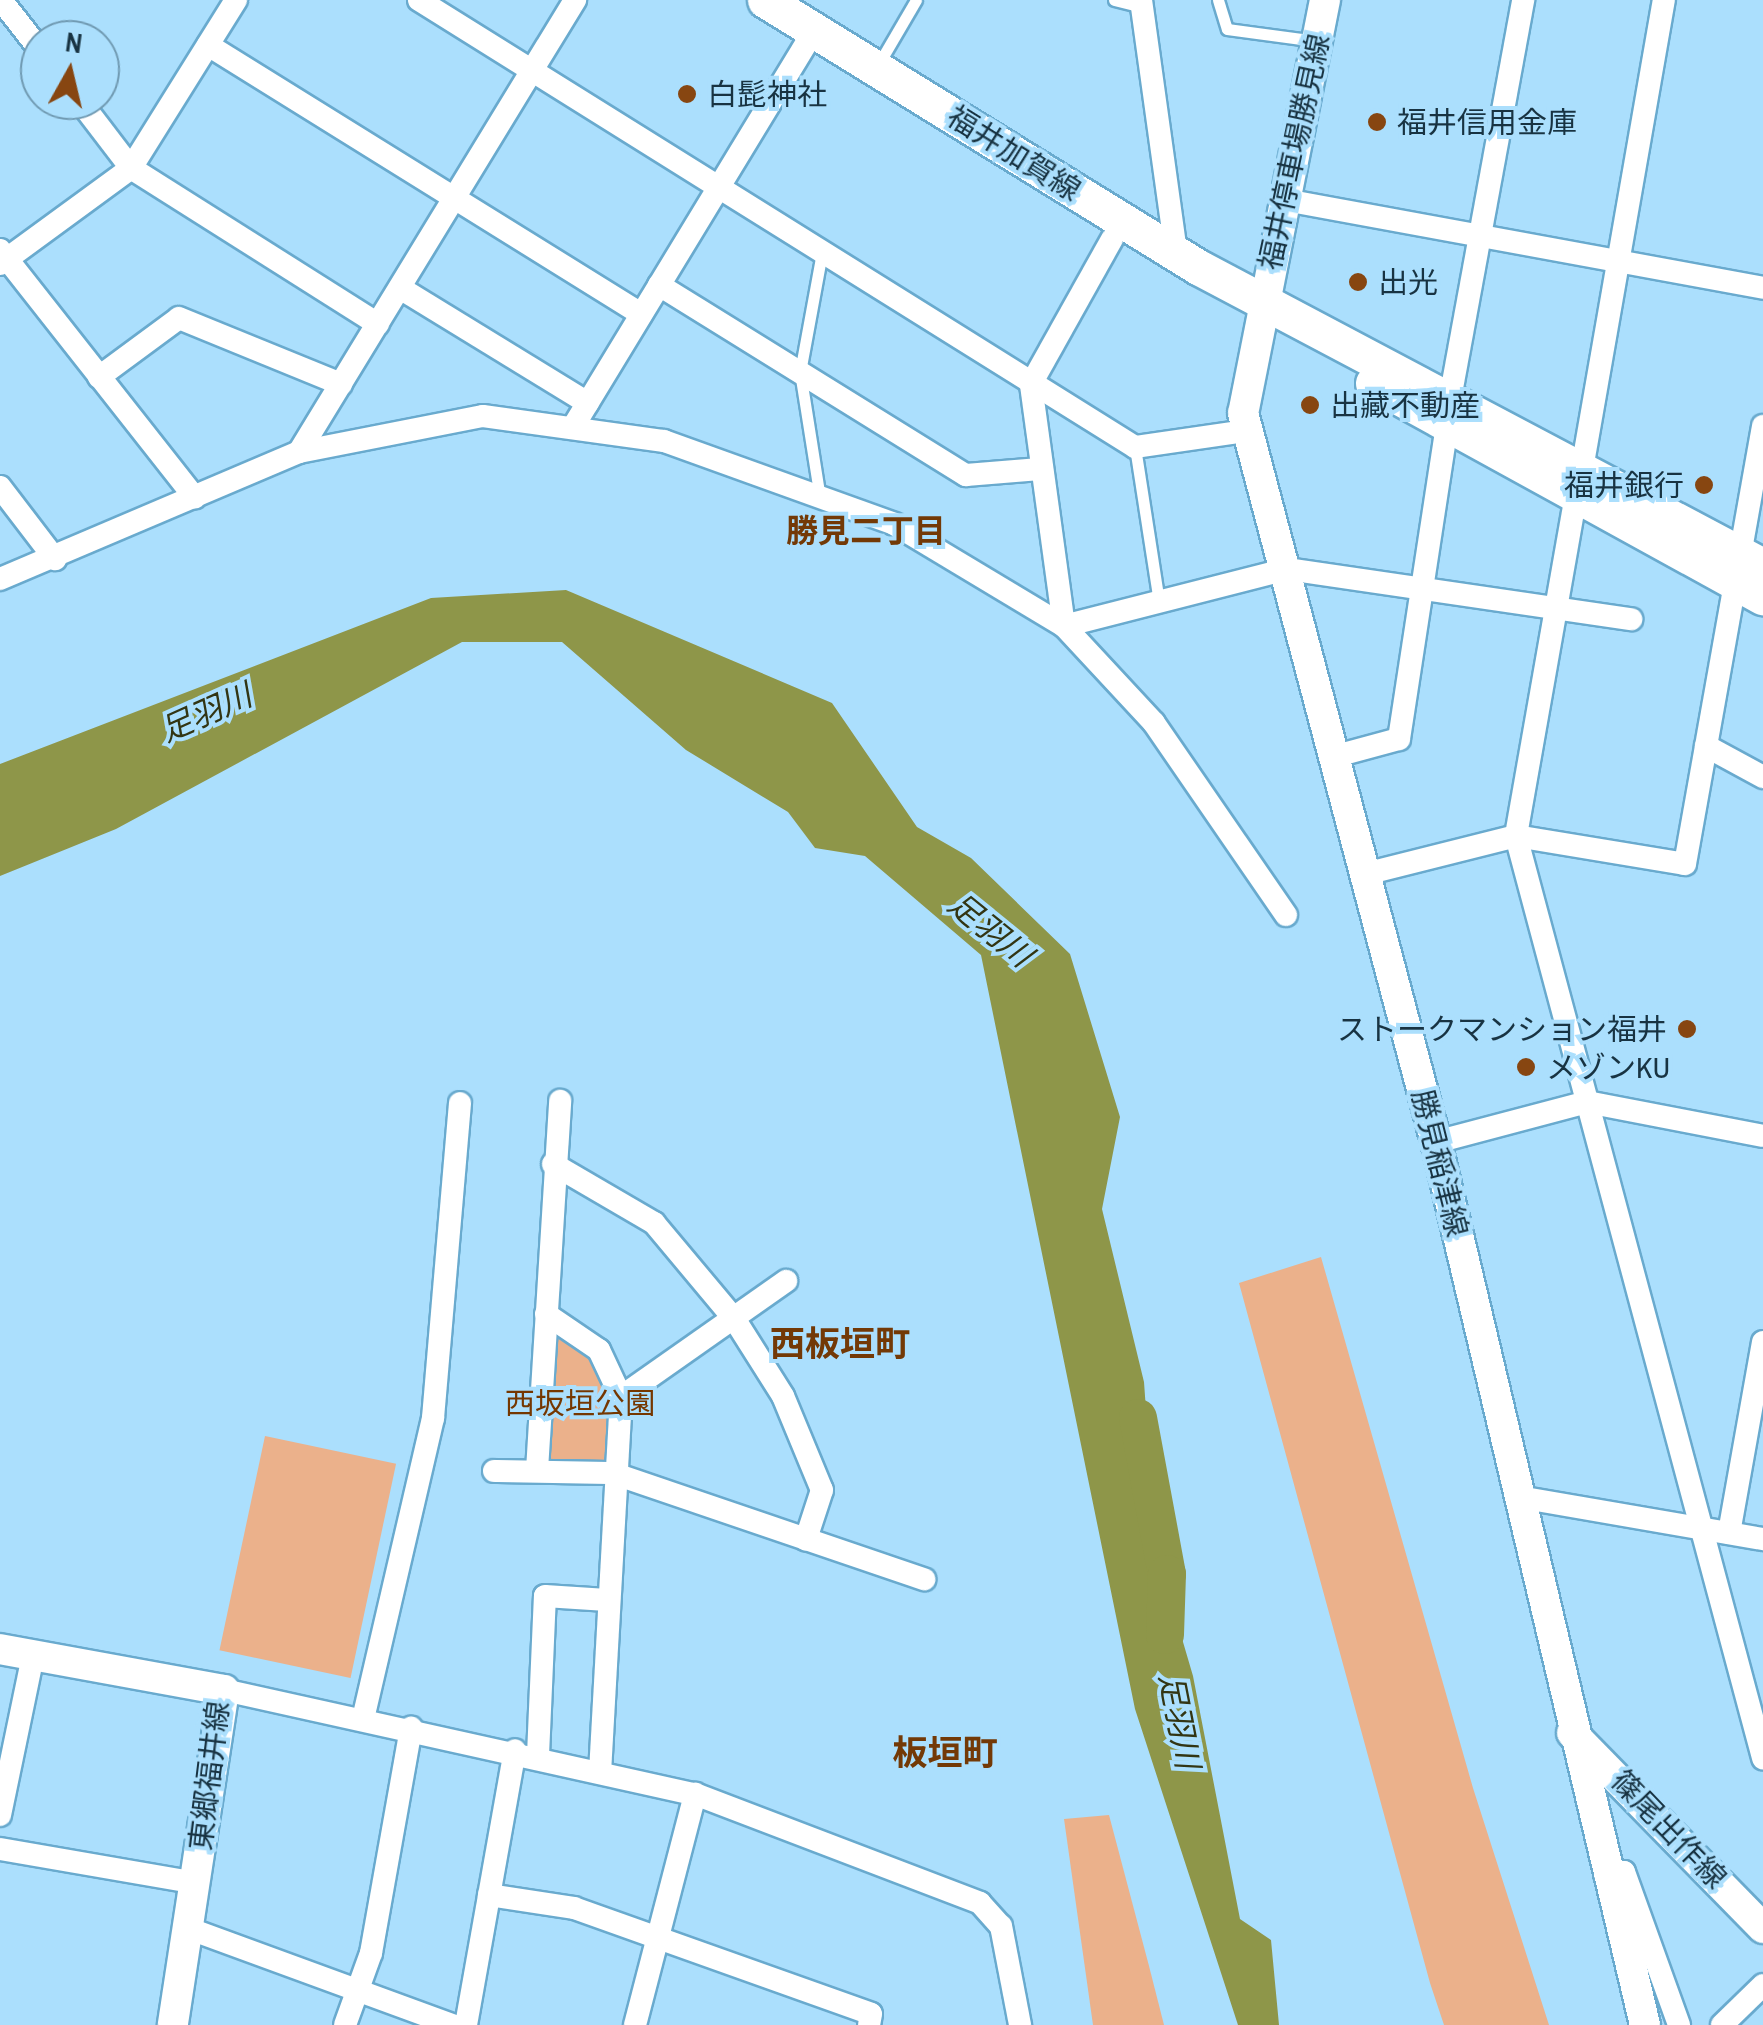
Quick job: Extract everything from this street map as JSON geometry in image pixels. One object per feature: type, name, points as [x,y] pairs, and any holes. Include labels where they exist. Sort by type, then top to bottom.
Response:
[{"type":"main road","name":"福井加賀線","points":[[766,0],[1176,253],[1449,413],[1745,567],[1763,597]]},
{"type":"main road","name":"福井停車場勝見線","points":[[1263,304],[1325,0]]},
{"type":"main road","name":"勝見稲津線","points":[[1263,304],[1246,431],[1287,569],[1436,1142],[1605,1874],[1644,2025]]},
{"type":"main road","name":"東郷福井線","points":[[0,1648],[224,1690],[174,2025]]},
{"type":"main road","name":"篠尾出作線","points":[[1572,1732],[1763,1928]]},
{"type":"street","points":[[1,0],[20,24]]},
{"type":"street","points":[[194,498],[2,258],[131,168],[236,0]]},
{"type":"street","points":[[419,0],[1135,447],[1246,431]]},
{"type":"street","points":[[299,452],[576,0]]},
{"type":"street","points":[[1336,756],[1399,739],[1449,413],[1523,0]]},
{"type":"street","points":[[1664,0],[1516,836],[1763,1758]]},
{"type":"street","points":[[1141,4],[1176,253]]},
{"type":"street","points":[[572,427],[814,30]]},
{"type":"street","points":[[208,46],[641,314]]},
{"type":"street","points":[[94,120],[131,168],[378,324]]},
{"type":"street","points":[[1285,200],[1763,288]]},
{"type":"street","points":[[1064,626],[1040,470],[1032,384],[1112,239]]},
{"type":"street","points":[[659,286],[966,474],[1040,470]]},
{"type":"street","points":[[400,288],[588,403]]},
{"type":"street","points":[[99,377],[180,318],[341,384]]},
{"type":"street","points":[[0,579],[299,452],[483,416],[664,441],[819,492],[894,524],[1064,626],[1154,723],[1286,914]]},
{"type":"street","points":[[1365,874],[1516,836],[1685,864],[1745,567],[1763,426]]},
{"type":"street","points":[[0,487],[55,558]]},
{"type":"street","points":[[1064,626],[1287,569],[1423,583],[1631,619]]},
{"type":"street","points":[[1706,746],[1763,776]]},
{"type":"street","points":[[537,1470],[560,1101]]},
{"type":"street","points":[[1436,1142],[1587,1102],[1763,1136]]},
{"type":"street","points":[[363,1718],[433,1418],[460,1104]]},
{"type":"street","points":[[554,1164],[654,1223],[735,1320],[783,1396],[822,1490],[806,1540]]},
{"type":"street","points":[[621,1397],[786,1281]]},
{"type":"street","points":[[546,1314],[598,1350],[621,1397],[612,1473],[600,1770]]},
{"type":"street","points":[[1729,1533],[1763,1342]]},
{"type":"street","points":[[494,1471],[612,1473],[924,1579]]},
{"type":"street","points":[[1519,1497],[1763,1539]]},
{"type":"street","points":[[466,2025],[489,1894],[526,1752],[545,1596],[607,1600]]},
{"type":"street","points":[[0,1815],[33,1655]]},
{"type":"street","points":[[224,1690],[526,1752],[695,1794],[980,1903],[1001,1926],[1020,2025]]},
{"type":"street","points":[[345,2025],[351,1988],[370,1952],[411,1728]]},
{"type":"street","points":[[635,2025],[695,1794]]},
{"type":"street","points":[[0,1850],[196,1883]]},
{"type":"street","points":[[1605,1874],[1624,1872],[1679,2025]]},
{"type":"street","points":[[489,1894],[574,1908],[654,1941],[871,2014],[869,2025]]},
{"type":"street","points":[[190,1929],[453,2025]]},
{"type":"street","points":[[1722,2025],[1763,1985]]},
{"type":"lane","points":[[876,68],[916,0]]},
{"type":"lane","points":[[1114,0],[1141,4]]},
{"type":"lane","points":[[1218,0],[1227,29],[1318,41]]},
{"type":"lane","points":[[819,492],[800,372],[822,252]]},
{"type":"lane","points":[[1135,447],[1159,602]]},
{"type":"green space","points":[[1321,1257],[1473,1788],[1549,2025],[1444,2025],[1430,1983],[1239,1283]]},
{"type":"green space","name":"西坂垣公園","points":[[550,1325],[579,1337],[616,1398],[604,1470],[543,1464]]},
{"type":"green space","points":[[265,1436],[396,1464],[351,1678],[219,1650]]},
{"type":"green space","points":[[1109,1815],[1164,2025],[1093,2025],[1064,1819]]},
{"type":"water","points":[[566,590],[832,703],[917,827],[971,858],[1070,954],[1120,1117],[1102,1209],[1144,1382],[1156,1550],[1193,1676],[1240,1919],[1271,1940],[1279,2025],[1238,2025],[1135,1709],[981,955],[865,856],[815,848],[788,812],[686,750],[562,642],[462,642],[116,829],[0,876],[0,764],[431,598]]},
{"type":"waterway","name":"足羽川","points":[[1138,1418],[1167,1574],[1165,1635]]},
{"type":"place","name":"白髭神社","points":[[687,94]]},
{"type":"place","name":"福井信用金庫","points":[[1377,122]]},
{"type":"place","name":"出光","points":[[1358,282]]},
{"type":"place","name":"出藏不動産","points":[[1310,405]]},
{"type":"place","name":"福井銀行","points":[[1704,485]]},
{"type":"place","name":"ストークマンション福井","points":[[1687,1029]]},
{"type":"place","name":"メゾンKU","points":[[1526,1067]]},
{"type":"district","name":"勝見二丁目","points":[[866,531]]},
{"type":"district","name":"西板垣町","points":[[840,1344]]},
{"type":"district","name":"板垣町","points":[[945,1753]]}]
